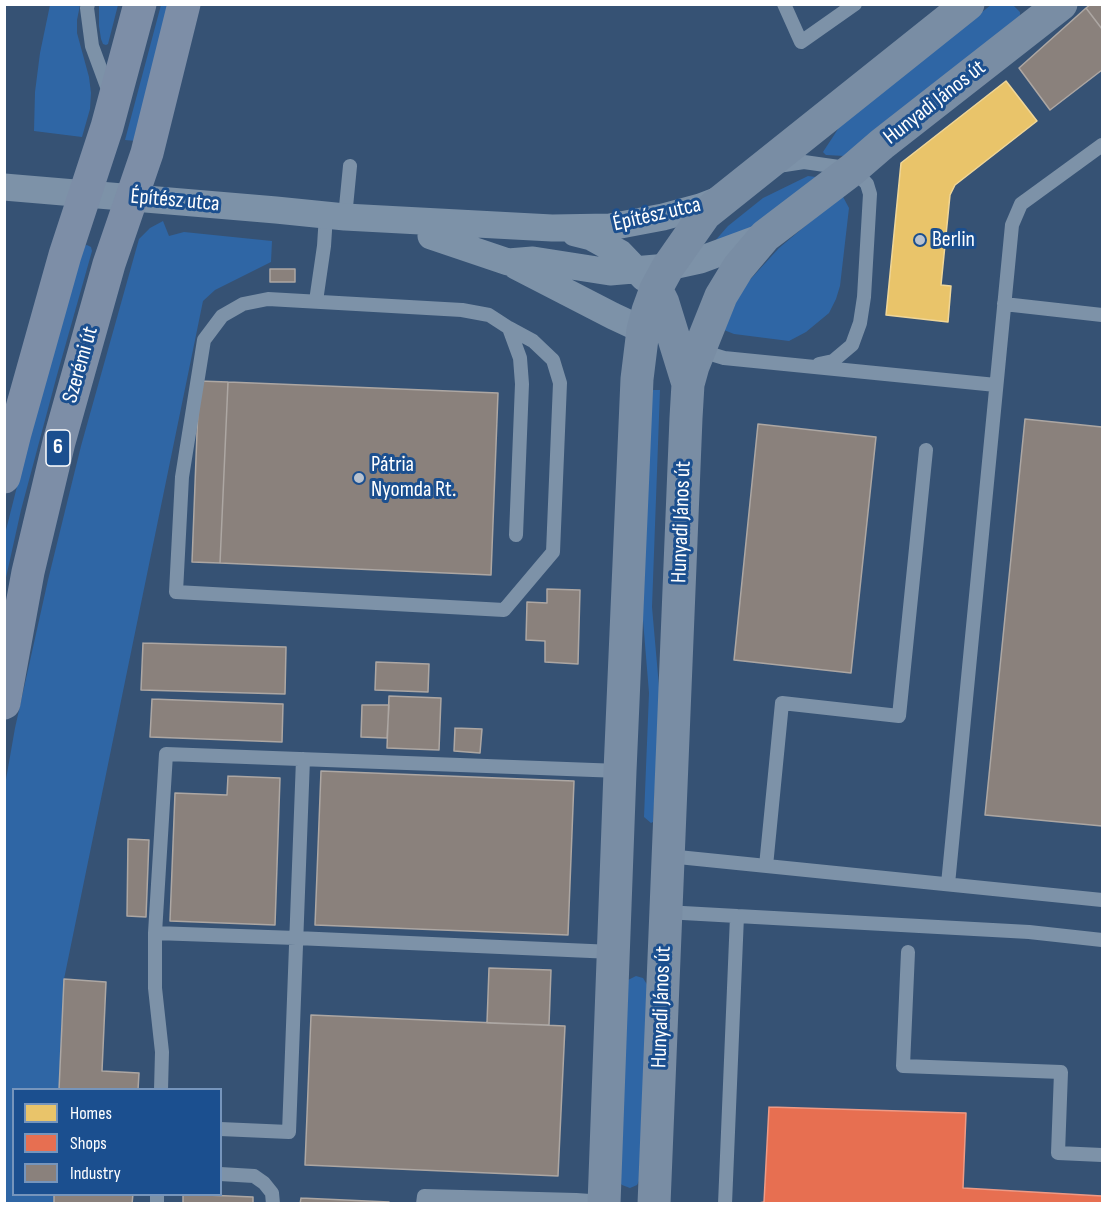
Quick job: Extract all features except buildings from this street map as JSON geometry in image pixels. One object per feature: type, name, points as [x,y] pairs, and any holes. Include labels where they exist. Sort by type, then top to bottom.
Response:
[{"type":"main road","name":"Szerémi út","points":[[4,477],[65,255],[114,104],[140,4]]},
{"type":"main road","name":"Hunyadi János út","points":[[654,1203],[688,384],[667,339],[648,310],[653,275],[705,214],[968,4]]},
{"type":"main road","name":"Hunyadi János út","points":[[612,1203],[614,910],[637,379],[667,339],[722,296],[738,268],[765,236],[853,169],[1055,6]]},
{"type":"main road","name":"Szerémi út","points":[[4,703],[28,572],[59,442],[109,264],[147,153],[181,18]]},
{"type":"main road","points":[[653,275],[683,296],[667,339]]},
{"type":"main road","points":[[618,854],[668,856]]},
{"type":"main road","points":[[614,910],[665,912]]},
{"type":"street","name":"Építész utca","points":[[4,187],[336,216],[552,228],[610,227],[663,217],[700,207],[725,197]]},
{"type":"street","name":"Építész utca","points":[[336,216],[431,236],[508,262],[613,316],[667,339]]},
{"type":"street","name":"Építész utca","points":[[552,228],[591,237],[653,275]]},
{"type":"street","name":"Építész utca","points":[[508,262],[532,260],[610,272],[653,275],[765,236]]},
{"type":"lane","points":[[88,4],[92,46],[114,104]]},
{"type":"lane","name":"Szerémi út","points":[[181,18],[196,4]]},
{"type":"lane","points":[[784,4],[801,42],[855,4]]},
{"type":"lane","points":[[948,884],[1012,225],[1022,204],[1102,145]]},
{"type":"lane","points":[[757,171],[804,162],[853,169],[867,184],[870,194],[864,297],[860,323],[852,345],[832,361],[811,366]]},
{"type":"lane","points":[[316,301],[324,246],[336,216],[350,166]]},
{"type":"lane","points":[[268,299],[316,301],[462,310],[489,315],[509,328],[533,341],[553,360],[560,383],[553,552],[504,610],[176,591],[182,477],[204,340],[222,316],[243,304],[268,299]]},
{"type":"lane","points":[[1004,304],[1102,315]]},
{"type":"lane","points":[[509,328],[520,358],[522,384],[516,535]]},
{"type":"lane","points":[[667,339],[724,358],[996,385]]},
{"type":"lane","points":[[766,866],[782,703],[899,716],[926,450]]},
{"type":"lane","points":[[161,1088],[162,1052],[155,988],[166,754],[620,771]]},
{"type":"lane","points":[[222,1129],[289,1132],[303,759]]},
{"type":"lane","points":[[668,856],[1102,900]]},
{"type":"lane","points":[[665,912],[1029,932],[1102,940]]},
{"type":"lane","points":[[725,1203],[737,916]]},
{"type":"lane","points":[[156,933],[613,952]]},
{"type":"lane","points":[[908,952],[903,1066],[1061,1072],[1058,1153],[1102,1155]]},
{"type":"lane","points":[[222,1174],[254,1176],[272,1193],[273,1203]]},
{"type":"lane","points":[[423,1203],[424,1196],[612,1203]]},
{"type":"shaded area","points":[[50,5],[80,5],[77,33],[91,93],[90,109],[82,137],[34,131],[35,92]]},
{"type":"shaded area","points":[[99,5],[118,5],[106,45],[101,39]]},
{"type":"shaded area","points":[[161,5],[169,5],[136,141],[125,140]]},
{"type":"shaded area","points":[[991,5],[1013,5],[1020,12],[1020,20],[845,156],[826,155],[823,152],[840,126],[855,111]]},
{"type":"shaded area","points":[[808,176],[816,177],[754,227],[714,242],[728,226],[763,198]]},
{"type":"shaded area","points":[[842,195],[849,208],[840,286],[829,313],[806,332],[789,341],[734,334],[724,330],[730,311],[746,284],[779,248]]},
{"type":"shaded area","points":[[163,221],[169,236],[184,232],[272,241],[271,262],[215,290],[203,301],[64,979],[59,1088],[12,1088],[12,1196],[54,1196],[54,1203],[5,1204],[5,785],[15,728],[48,580],[81,446],[139,239],[150,228]]},
{"type":"shaded area","points":[[87,245],[92,251],[21,510],[5,582],[5,534],[83,246]]},
{"type":"shaded area","points":[[651,390],[660,390],[652,607],[660,698],[653,822],[651,823],[644,817],[649,693],[642,608]]},
{"type":"shaded area","points":[[636,976],[643,978],[648,986],[639,1181],[637,1185],[630,1188],[620,1183],[628,980]]},
{"type":"place","name":"Berlin","points":[[920,240]]},
{"type":"place","name":"Pátria Nyomda Rt.","points":[[359,478]]}]
